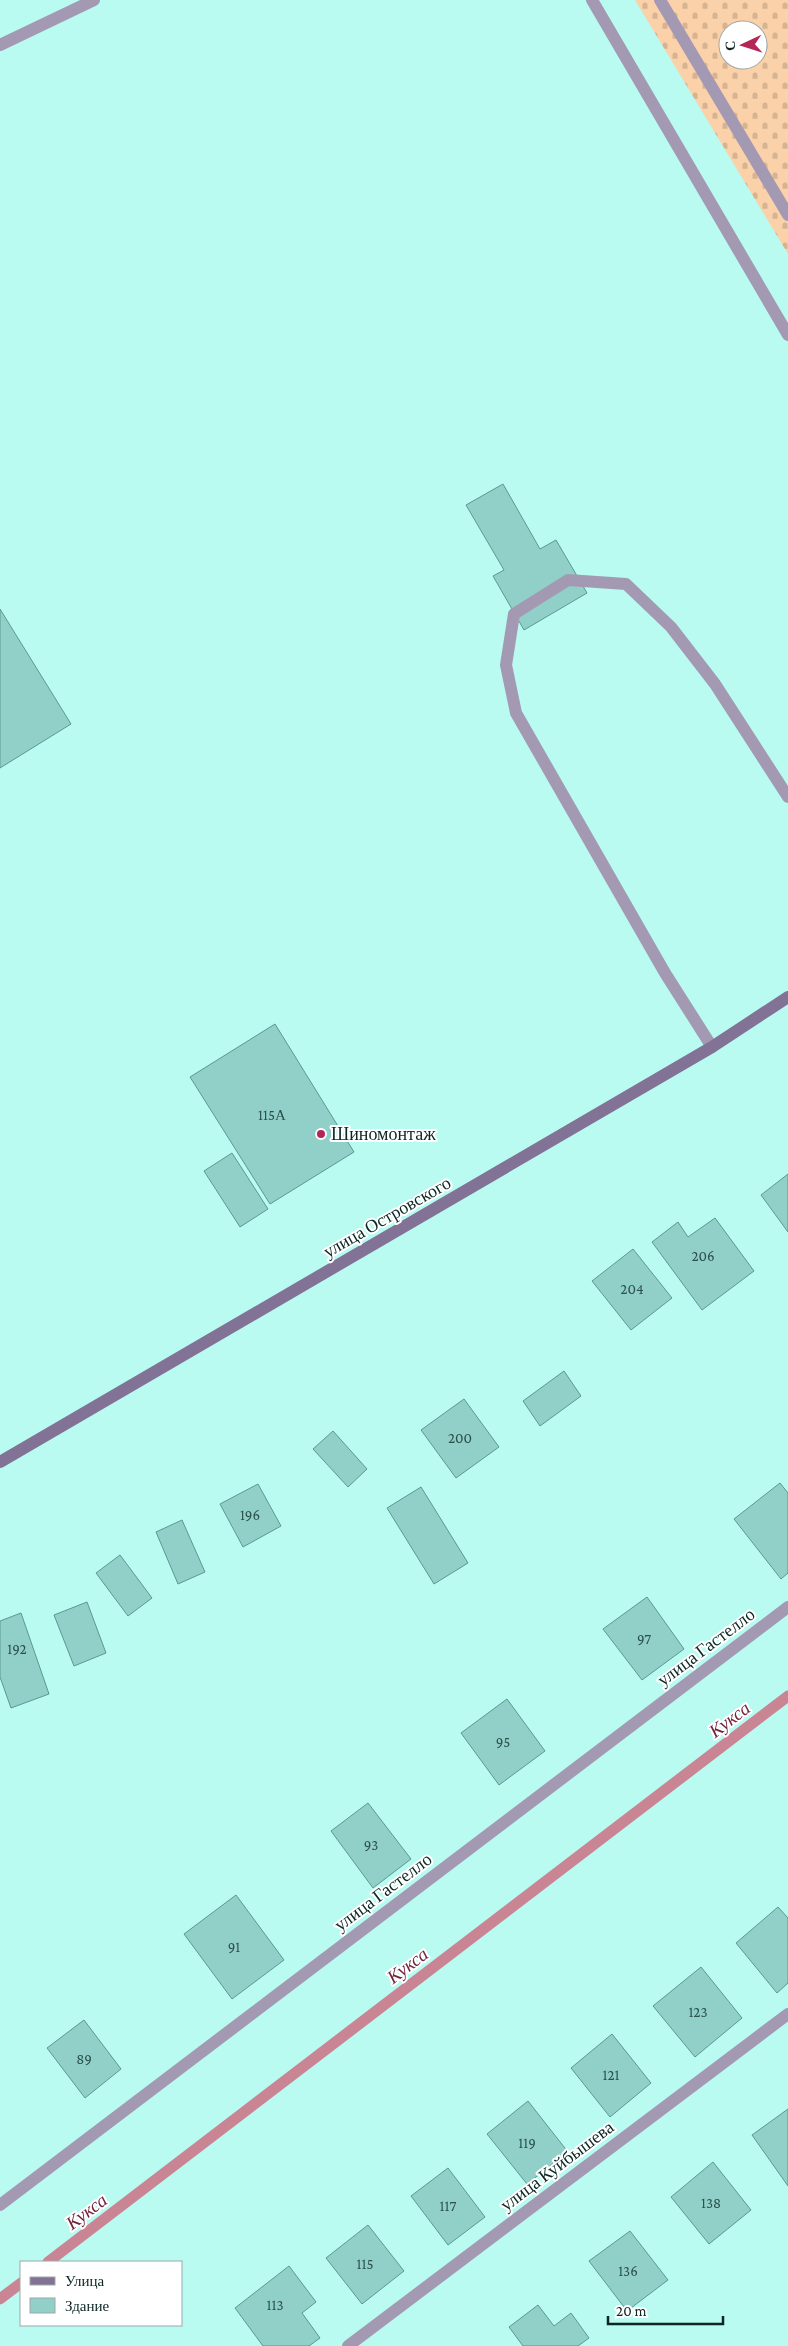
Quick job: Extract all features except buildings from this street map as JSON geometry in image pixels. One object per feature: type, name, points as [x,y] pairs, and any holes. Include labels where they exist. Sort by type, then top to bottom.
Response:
[{"type":"street","points":[[0,45],[79,3],[94,0]]},
{"type":"street","points":[[592,0],[788,335]]},
{"type":"street","points":[[660,0],[788,215]]},
{"type":"street","points":[[712,1048],[665,973],[516,713],[506,665],[514,614],[568,580],[626,584],[671,627],[710,677],[788,797]]},
{"type":"street","name":"улица Островского","points":[[0,1462],[712,1048],[788,998]]},
{"type":"street","name":"улица Гастелло","points":[[0,2206],[788,1607]]},
{"type":"street","name":"улица Куйбышева","points":[[348,2346],[788,2014]]},
{"type":"green space","points":[[635,0],[788,0],[788,254]]},
{"type":"waterway","name":"Кукса","points":[[49,2261],[788,1696]]},
{"type":"waterway","name":"Кукса","points":[[0,2299],[20,2284]]},
{"type":"place","name":"Шиномонтаж","points":[[321,1134]]}]
